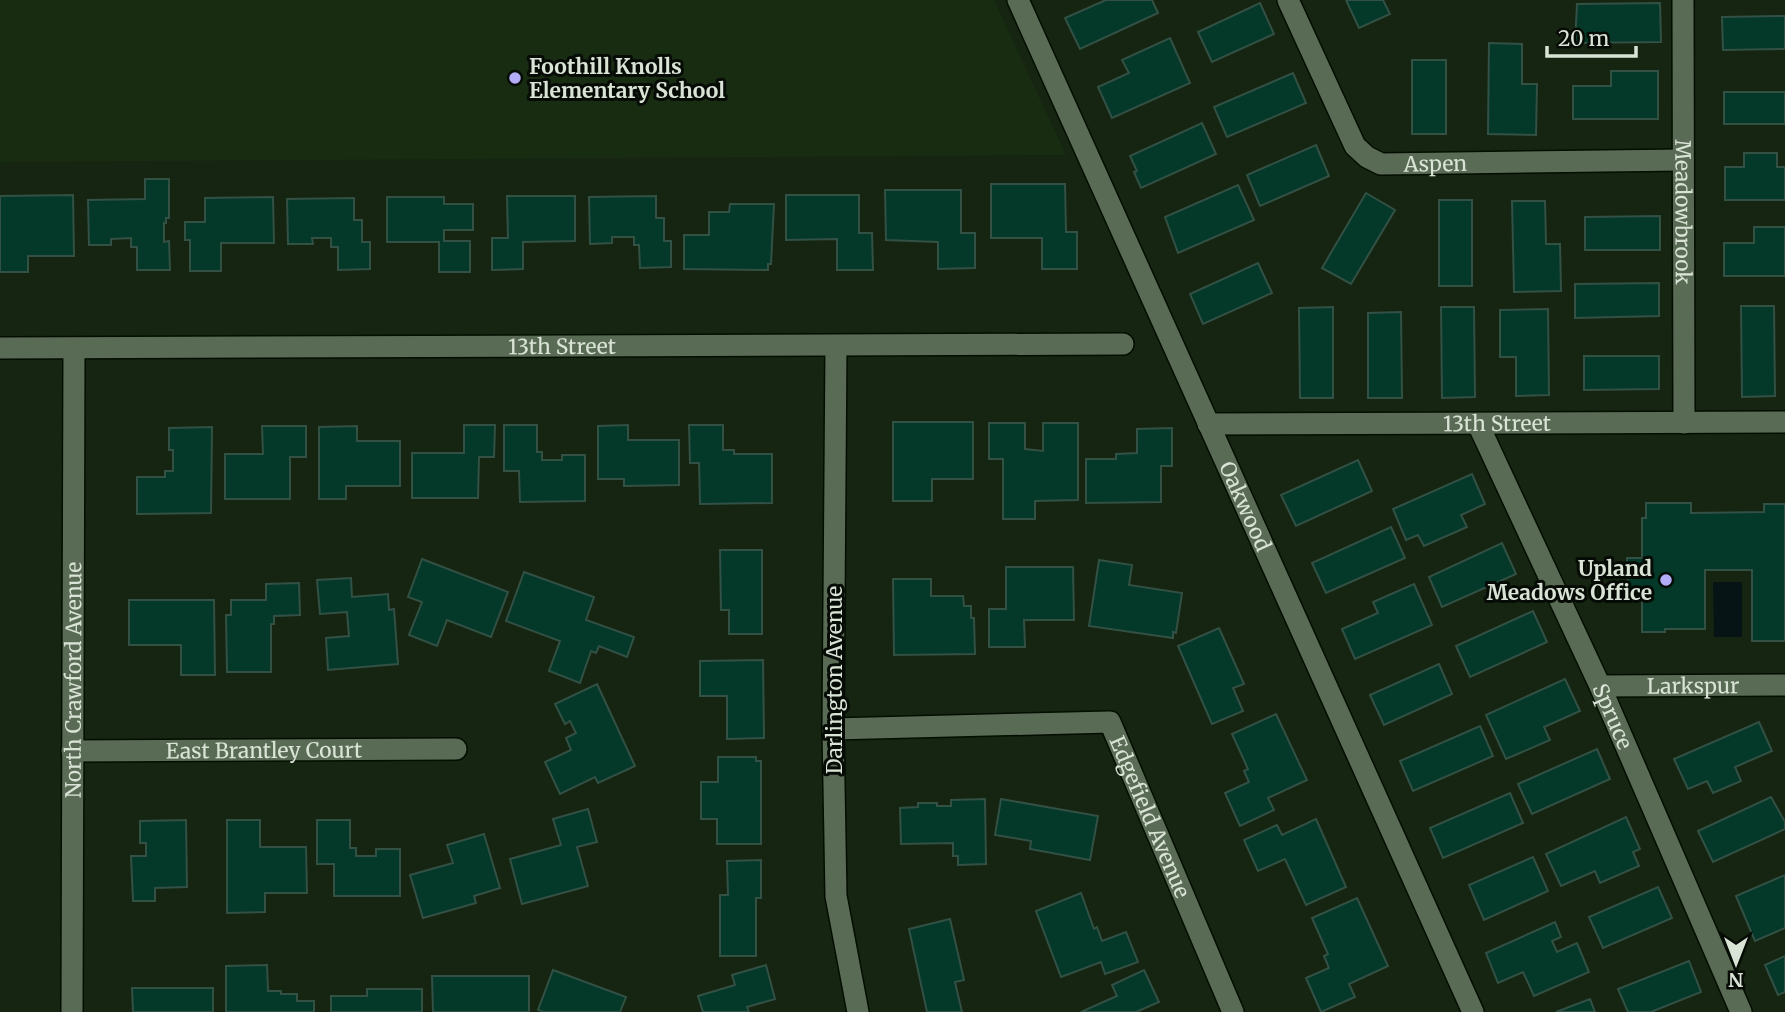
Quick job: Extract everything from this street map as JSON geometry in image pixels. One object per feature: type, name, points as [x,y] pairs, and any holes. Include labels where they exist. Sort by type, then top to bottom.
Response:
[{"type":"street","name":"Oakwood","points":[[1018,0],[1473,1012]]},
{"type":"street","name":"Aspen","points":[[1287,0],[1355,146],[1367,157],[1381,164],[1684,160]]},
{"type":"street","name":"Meadowbrook","points":[[1683,0],[1684,423]]},
{"type":"street","name":"13th Street","points":[[0,348],[1123,344]]},
{"type":"street","name":"Darlington Avenue","points":[[836,346],[833,729],[836,896],[858,1012]]},
{"type":"street","name":"North Crawford Avenue","points":[[72,1012],[74,349]]},
{"type":"street","name":"13th Street","points":[[1208,424],[1785,422]]},
{"type":"street","name":"Spruce","points":[[1478,424],[1600,686],[1741,1012]]},
{"type":"street","name":"Larkspur","points":[[1600,686],[1785,685]]},
{"type":"street","name":"Edgefield Avenue","points":[[833,729],[1110,722],[1233,1012]]},
{"type":"street","name":"East Brantley Court","points":[[72,751],[456,749]]},
{"type":"shaded area","name":"Foothill Knolls Elementary School","points":[[0,0],[994,0],[1066,155],[0,162]]},
{"type":"shaded area","points":[[1713,582],[1742,582],[1742,637],[1714,637]]},
{"type":"building","points":[[1106,0],[1152,0],[1158,13],[1080,49],[1065,18]]},
{"type":"building","points":[[1346,0],[1383,0],[1390,14],[1359,28]]},
{"type":"building","points":[[1260,3],[1274,34],[1212,62],[1198,32]]},
{"type":"building","points":[[1660,3],[1661,42],[1575,43],[1577,4]]},
{"type":"building","points":[[1785,16],[1785,49],[1723,50],[1722,17]]},
{"type":"building","points":[[1170,38],[1190,83],[1112,118],[1098,87],[1129,73],[1122,60]]},
{"type":"building","points":[[1489,43],[1522,44],[1522,84],[1537,84],[1536,135],[1488,134]]},
{"type":"building","points":[[1412,60],[1446,60],[1446,134],[1412,134]]},
{"type":"building","points":[[1611,71],[1658,71],[1658,119],[1573,119],[1573,86],[1611,86]]},
{"type":"building","points":[[1293,73],[1306,103],[1227,137],[1214,107]]},
{"type":"building","points":[[1724,92],[1785,92],[1785,124],[1724,124]]},
{"type":"building","points":[[1202,123],[1216,154],[1141,188],[1130,156]]},
{"type":"building","points":[[1316,145],[1329,176],[1260,206],[1247,175]]},
{"type":"building","points":[[1744,153],[1777,153],[1777,167],[1785,167],[1785,200],[1725,200],[1725,167],[1744,167]]},
{"type":"building","points":[[145,179],[169,179],[169,218],[166,218],[164,223],[164,242],[169,241],[170,270],[137,270],[137,247],[131,247],[131,238],[111,239],[111,245],[89,245],[88,200],[145,199]]},
{"type":"building","points":[[991,184],[1065,184],[1066,232],[1077,232],[1077,269],[1042,269],[1042,238],[991,238]]},
{"type":"building","points":[[1238,185],[1254,220],[1178,253],[1165,217]]},
{"type":"building","points":[[885,190],[961,190],[961,233],[975,233],[975,268],[938,269],[938,242],[886,240]]},
{"type":"building","points":[[1366,193],[1395,210],[1351,284],[1322,268]]},
{"type":"building","points":[[73,195],[74,256],[28,256],[28,272],[0,272],[0,196]]},
{"type":"building","points":[[786,195],[859,195],[859,233],[872,233],[873,270],[837,270],[837,239],[786,240]]},
{"type":"building","points":[[507,196],[575,196],[575,241],[523,242],[523,269],[492,270],[492,238],[508,238]]},
{"type":"building","points":[[656,196],[656,218],[664,218],[664,241],[671,241],[671,267],[640,268],[639,245],[634,245],[634,237],[612,237],[612,243],[590,244],[589,197]]},
{"type":"building","points":[[273,197],[274,243],[221,243],[221,271],[190,271],[190,240],[185,240],[185,222],[205,222],[205,198]]},
{"type":"building","points":[[387,197],[444,197],[444,204],[473,204],[473,230],[444,230],[444,241],[470,241],[470,272],[439,272],[439,242],[387,242]]},
{"type":"building","points":[[354,198],[354,220],[362,220],[362,242],[370,242],[370,269],[338,270],[338,247],[331,247],[331,238],[312,238],[313,244],[288,244],[287,199]]},
{"type":"building","points":[[1439,200],[1472,200],[1472,286],[1439,286]]},
{"type":"building","points":[[1512,201],[1545,201],[1546,244],[1560,244],[1561,291],[1514,292]]},
{"type":"building","points":[[730,204],[774,204],[771,264],[768,264],[768,270],[684,269],[684,235],[709,235],[709,212],[729,212]]},
{"type":"building","points":[[1660,216],[1660,250],[1585,250],[1585,217]]},
{"type":"building","points":[[1754,227],[1785,227],[1785,276],[1724,276],[1724,243],[1754,243]]},
{"type":"building","points":[[1258,263],[1272,293],[1203,324],[1190,294]]},
{"type":"building","points":[[1659,283],[1659,316],[1575,318],[1575,284]]},
{"type":"building","points":[[1741,306],[1774,306],[1775,396],[1742,397]]},
{"type":"building","points":[[1333,307],[1333,398],[1300,398],[1299,308]]},
{"type":"building","points":[[1441,307],[1474,307],[1475,397],[1442,398]]},
{"type":"building","points":[[1548,309],[1549,395],[1516,396],[1516,357],[1500,357],[1500,310]]},
{"type":"building","points":[[1401,312],[1402,398],[1368,398],[1368,313]]},
{"type":"building","points":[[1584,356],[1659,356],[1659,389],[1584,390]]},
{"type":"building","points":[[893,422],[973,422],[973,479],[932,479],[932,501],[893,501]]},
{"type":"building","points":[[989,423],[1025,423],[1025,449],[1043,451],[1043,423],[1078,423],[1078,500],[1035,501],[1035,519],[1003,519],[1003,459],[989,459]]},
{"type":"building","points":[[464,425],[495,425],[494,457],[479,457],[478,498],[412,498],[412,453],[464,453]]},
{"type":"building","points":[[504,425],[537,425],[537,452],[542,452],[542,460],[562,460],[562,455],[585,455],[585,501],[520,502],[519,471],[504,471]]},
{"type":"building","points":[[628,425],[628,440],[679,440],[679,485],[624,486],[624,479],[598,479],[598,426]]},
{"type":"building","points":[[689,425],[723,425],[723,450],[734,450],[734,454],[772,454],[772,503],[700,504],[699,463],[690,463]]},
{"type":"building","points":[[262,426],[306,426],[306,457],[290,457],[290,499],[225,499],[225,454],[263,454]]},
{"type":"building","points":[[357,426],[357,441],[400,441],[400,486],[346,486],[346,499],[319,499],[319,427]]},
{"type":"building","points":[[212,427],[211,513],[137,514],[137,477],[165,477],[165,471],[173,471],[169,428]]},
{"type":"building","points":[[1172,428],[1172,466],[1161,466],[1161,502],[1086,503],[1086,459],[1116,459],[1116,454],[1137,453],[1137,429]]},
{"type":"building","points":[[1358,460],[1372,491],[1296,526],[1281,495]]},
{"type":"building","points":[[1472,474],[1485,504],[1461,515],[1467,527],[1424,546],[1418,535],[1406,540],[1393,509]]},
{"type":"building","name":"Upland Meadows Office","points":[[1646,503],[1691,503],[1691,513],[1764,512],[1764,504],[1785,504],[1785,641],[1752,641],[1752,570],[1705,570],[1705,629],[1642,632],[1642,590],[1628,590],[1627,558],[1642,558],[1642,518],[1646,518]]},
{"type":"building","points":[[1391,527],[1405,558],[1326,593],[1312,563]]},
{"type":"building","points":[[1502,543],[1516,574],[1442,607],[1429,577]]},
{"type":"building","points":[[720,550],[762,550],[762,634],[729,634],[729,610],[721,610]]},
{"type":"building","points":[[422,559],[508,592],[491,637],[447,620],[437,646],[409,635],[422,602],[408,597]]},
{"type":"building","points":[[1099,560],[1132,565],[1129,585],[1182,593],[1173,638],[1089,626]]},
{"type":"building","points":[[1006,567],[1073,567],[1074,620],[1024,620],[1025,647],[989,647],[989,609],[1006,609]]},
{"type":"building","points":[[524,572],[594,597],[586,620],[634,637],[627,657],[599,646],[596,653],[591,651],[580,683],[549,671],[560,641],[506,621]]},
{"type":"building","points":[[351,578],[352,597],[388,594],[389,610],[394,609],[398,664],[328,670],[326,638],[349,636],[347,612],[320,614],[317,580]]},
{"type":"building","points":[[893,579],[931,579],[931,596],[963,596],[964,606],[971,606],[971,618],[974,618],[975,654],[894,655]]},
{"type":"building","points":[[299,583],[300,615],[274,616],[274,624],[271,624],[271,672],[227,672],[226,615],[231,615],[231,600],[266,600],[266,584]]},
{"type":"building","points":[[1414,584],[1432,625],[1355,659],[1342,629],[1378,613],[1373,602]]},
{"type":"building","points":[[129,600],[214,600],[215,675],[181,675],[181,645],[129,645]]},
{"type":"building","points":[[1533,611],[1547,642],[1470,677],[1456,646]]},
{"type":"building","points":[[1219,628],[1244,684],[1233,688],[1243,711],[1212,724],[1178,646]]},
{"type":"building","points":[[763,660],[764,738],[727,739],[727,696],[700,696],[700,661]]},
{"type":"building","points":[[1439,664],[1452,694],[1384,725],[1370,695]]},
{"type":"building","points":[[1565,679],[1580,711],[1544,727],[1550,740],[1506,759],[1486,715]]},
{"type":"building","points":[[597,684],[635,766],[598,783],[595,777],[560,794],[545,762],[571,750],[566,738],[576,733],[570,721],[565,724],[555,704]]},
{"type":"building","points":[[1276,714],[1307,780],[1268,798],[1274,810],[1240,826],[1225,793],[1249,782],[1244,771],[1248,769],[1232,734]]},
{"type":"building","points":[[1759,722],[1772,751],[1735,767],[1741,781],[1713,793],[1707,781],[1688,789],[1674,759]]},
{"type":"building","points":[[1480,726],[1493,756],[1413,791],[1400,761]]},
{"type":"building","points":[[1597,749],[1610,779],[1532,814],[1518,784]]},
{"type":"building","points":[[718,757],[756,757],[756,761],[761,761],[761,844],[717,844],[717,819],[701,819],[701,782],[718,782]]},
{"type":"building","points":[[1510,793],[1523,823],[1443,858],[1430,828]]},
{"type":"building","points":[[1771,797],[1785,822],[1785,829],[1713,862],[1698,831]]},
{"type":"building","points":[[985,799],[986,864],[958,865],[958,856],[953,856],[953,843],[901,844],[900,808],[918,807],[918,803],[951,806],[951,800]]},
{"type":"building","points":[[1001,799],[1098,816],[1090,860],[1030,849],[1031,841],[995,835]]},
{"type":"building","points":[[588,809],[597,842],[577,847],[588,886],[522,904],[510,859],[561,845],[553,819]]},
{"type":"building","points":[[1626,817],[1640,849],[1633,852],[1639,866],[1600,883],[1595,871],[1561,886],[1546,854]]},
{"type":"building","points":[[1316,819],[1346,887],[1306,905],[1285,859],[1258,871],[1244,840],[1277,825],[1282,835]]},
{"type":"building","points":[[186,820],[187,887],[155,888],[155,901],[133,901],[131,856],[146,856],[146,843],[140,843],[140,821]]},
{"type":"building","points":[[227,820],[260,820],[260,847],[306,847],[307,893],[265,893],[265,912],[227,913]]},
{"type":"building","points":[[317,820],[350,820],[350,848],[356,848],[356,856],[376,856],[376,849],[400,849],[400,896],[334,896],[334,864],[317,864]]},
{"type":"building","points":[[484,834],[500,888],[474,896],[476,903],[423,918],[410,875],[453,863],[447,845]]},
{"type":"building","points":[[1533,857],[1548,891],[1484,920],[1469,885]]},
{"type":"building","points":[[761,860],[761,898],[756,898],[756,956],[720,956],[720,895],[728,895],[727,861]]},
{"type":"building","points":[[1785,875],[1785,928],[1755,941],[1736,896]]},
{"type":"building","points":[[1658,887],[1672,918],[1603,948],[1589,917]]},
{"type":"building","points":[[1081,893],[1094,929],[1097,927],[1102,941],[1126,932],[1138,962],[1105,974],[1101,962],[1061,977],[1036,911]]},
{"type":"building","points":[[1357,898],[1388,966],[1349,984],[1355,997],[1321,1012],[1306,978],[1329,968],[1324,956],[1328,954],[1312,918]]},
{"type":"building","points":[[950,919],[964,980],[955,982],[962,1012],[927,1012],[909,929]]},
{"type":"building","points":[[1555,922],[1561,937],[1552,941],[1557,952],[1577,943],[1589,972],[1534,996],[1523,972],[1498,983],[1486,953]]},
{"type":"building","points":[[1785,956],[1785,992],[1778,995],[1765,965]]},
{"type":"building","points":[[1689,961],[1701,992],[1651,1012],[1628,1012],[1618,989]]},
{"type":"building","points":[[267,965],[268,991],[297,994],[297,1001],[314,1001],[314,1012],[226,1012],[226,966]]},
{"type":"building","points":[[766,965],[775,999],[747,1007],[749,1012],[703,1012],[698,996],[735,985],[732,975]]},
{"type":"building","points":[[553,970],[626,997],[620,1012],[538,1010]]},
{"type":"building","points":[[1144,970],[1159,1002],[1136,1012],[1081,1012],[1117,996],[1112,985]]},
{"type":"building","points":[[432,976],[529,976],[529,1012],[433,1012]]},
{"type":"building","points":[[132,988],[213,988],[213,1012],[133,1012]]},
{"type":"building","points":[[367,989],[422,989],[422,1012],[331,1012],[331,996],[367,996]]},
{"type":"building","points":[[1590,999],[1595,1012],[1556,1012]]},
{"type":"place","name":"Foothill Knolls Elementary School","points":[[515,78]]},
{"type":"place","name":"Upland Meadows Office","points":[[1666,580]]}]
